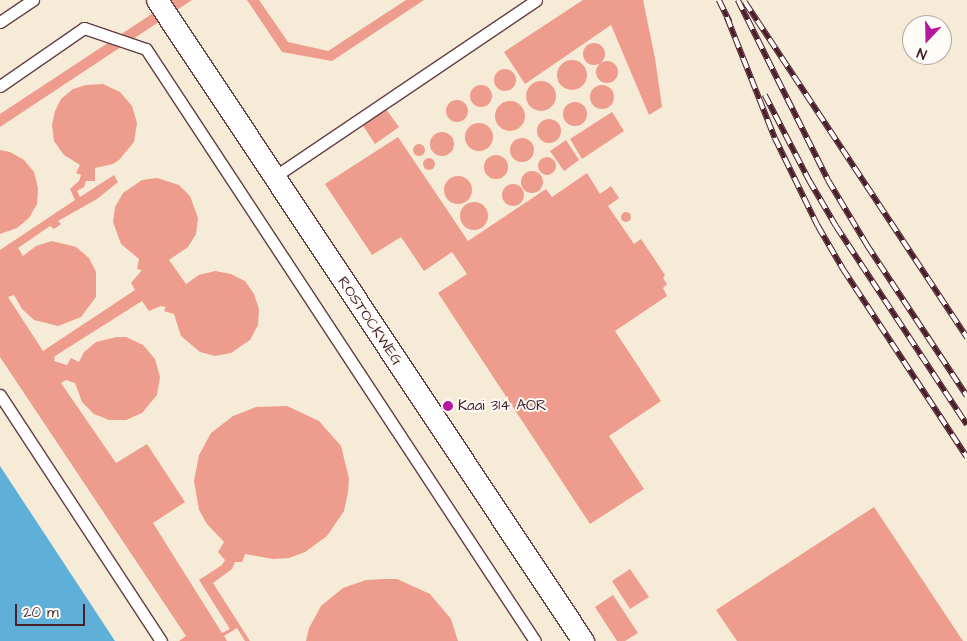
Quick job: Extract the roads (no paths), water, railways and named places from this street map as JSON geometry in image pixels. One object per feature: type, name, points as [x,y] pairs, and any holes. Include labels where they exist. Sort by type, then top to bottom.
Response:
[{"type":"street","name":"ROSTOCKWEG","points":[[157,0],[583,641]]},
{"type":"lane","points":[[0,22],[33,0]]},
{"type":"lane","points":[[274,176],[536,0]]},
{"type":"lane","points":[[0,86],[84,28],[146,49],[535,641]]},
{"type":"lane","points":[[0,395],[161,641]]},
{"type":"water","points":[[0,466],[115,641],[0,641]]},
{"type":"railway","points":[[719,0],[730,23]]},
{"type":"railway","points":[[738,0],[828,180],[867,245],[967,396]]},
{"type":"railway","points":[[745,2],[967,338]]},
{"type":"railway","points":[[727,17],[775,138],[818,226],[843,269],[967,457]]},
{"type":"railway","points":[[765,95],[809,180],[836,226],[967,425]]},
{"type":"place","name":"Kaai 314 AOR","points":[[448,406]]}]
